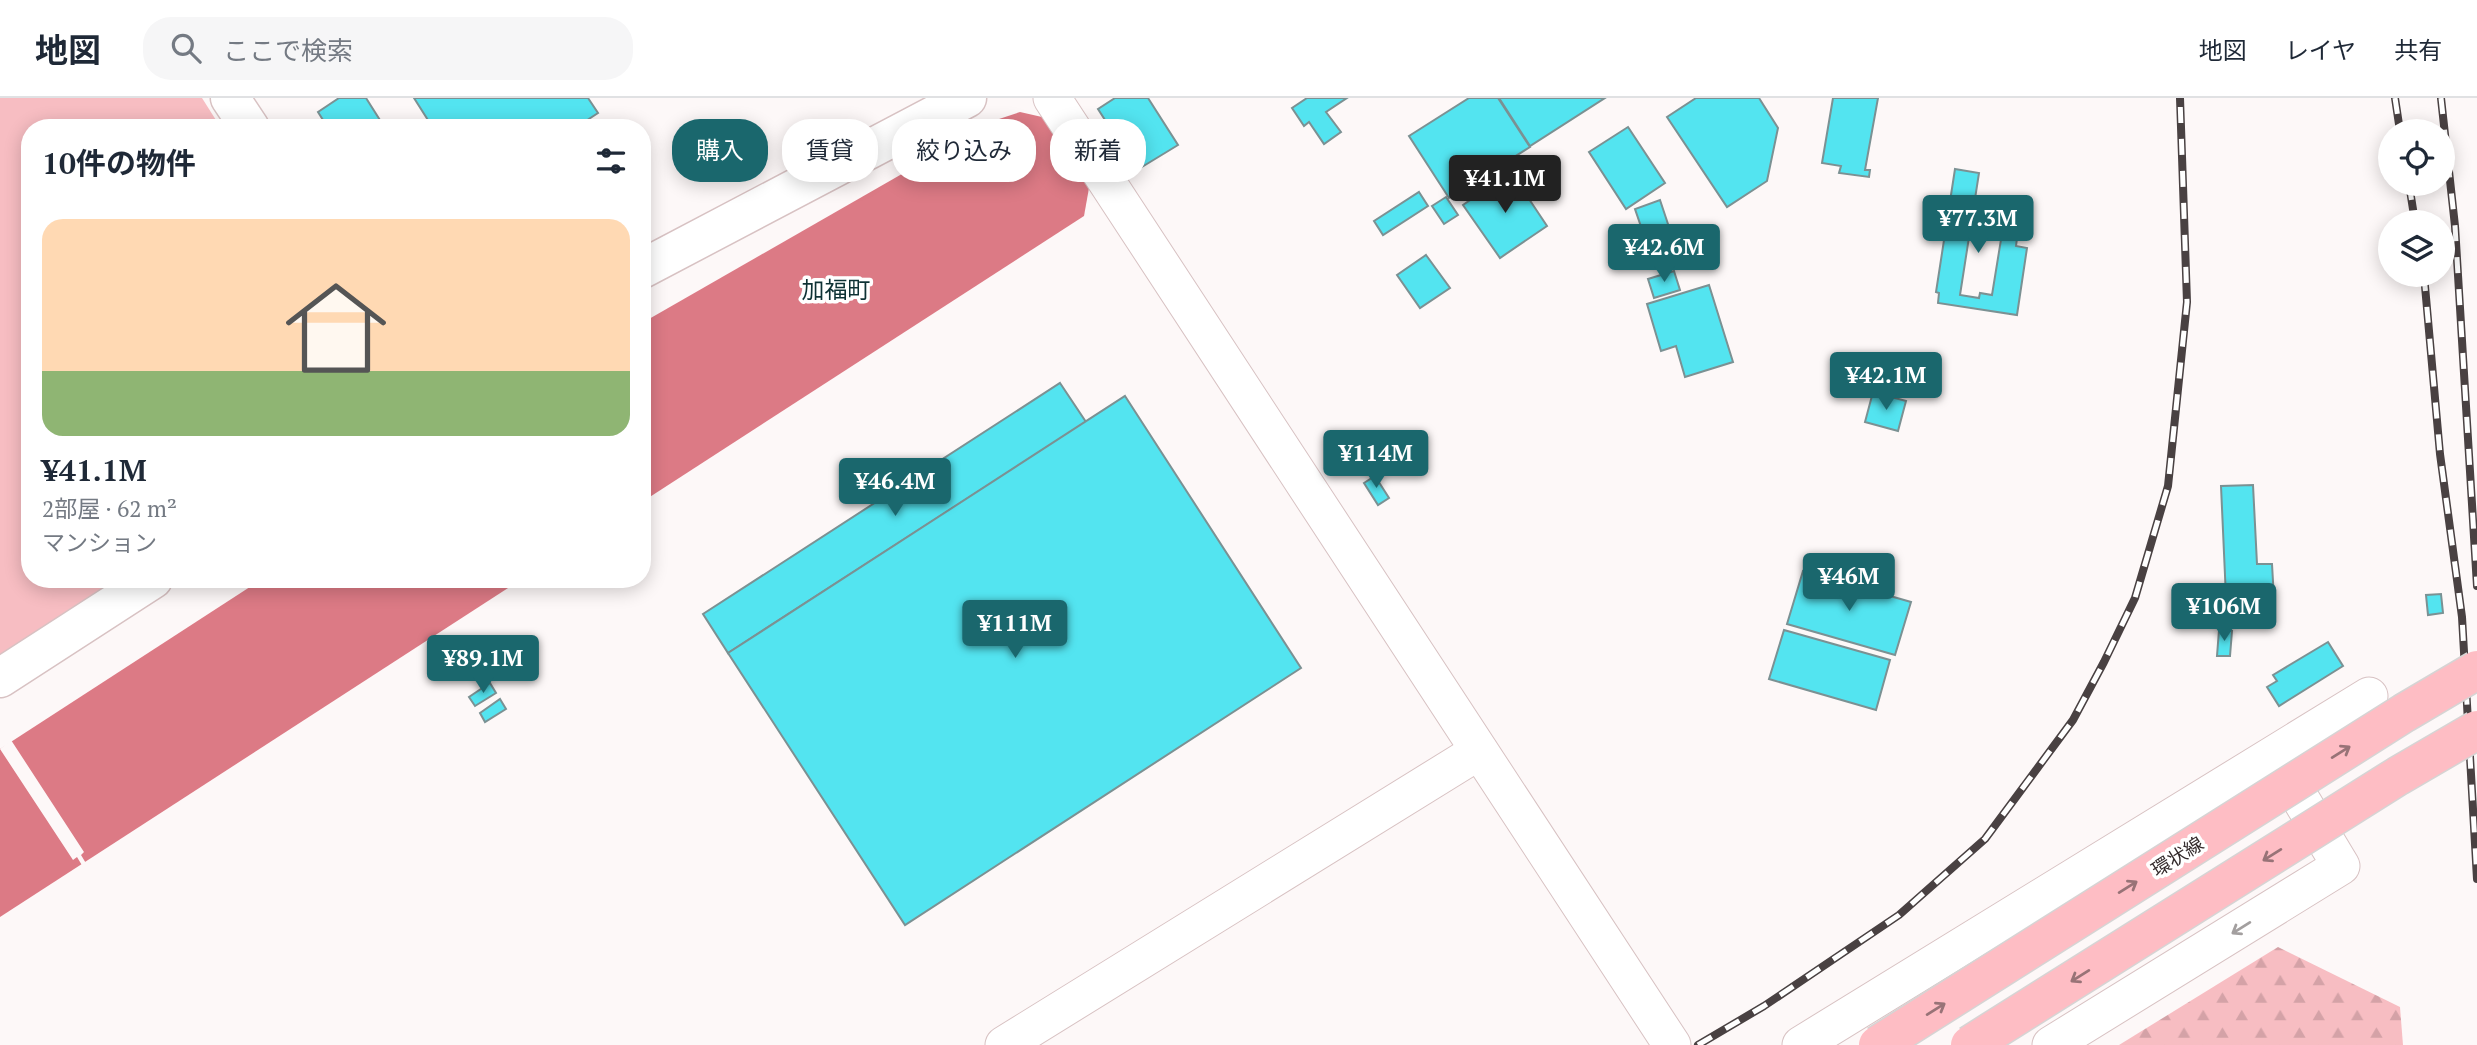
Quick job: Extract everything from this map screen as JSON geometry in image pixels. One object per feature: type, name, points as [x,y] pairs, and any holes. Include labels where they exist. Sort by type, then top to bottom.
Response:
[{"type":"main road","name":"環状線","points":[[1878,1045],[2404,713],[2477,670]]},
{"type":"main road","points":[[1970,1045],[2398,776],[2477,730]]},
{"type":"street","points":[[230,98],[244,119]]},
{"type":"street","points":[[651,264],[967,98]]},
{"type":"street","points":[[1052,98],[1672,1045]]},
{"type":"street","points":[[0,678],[139,588]]},
{"type":"street","points":[[1801,1045],[2369,695]]},
{"type":"street","points":[[1004,1045],[1479,751]]},
{"type":"street","points":[[2051,1045],[2341,866],[2273,754]]},
{"type":"green space","points":[[0,98],[202,98],[215,119],[21,119],[21,588],[102,588],[0,655]]},
{"type":"green space","points":[[2278,947],[2400,1007],[2403,1045],[2119,1045]]},
{"type":"shaded area","points":[[1020,112],[1042,117],[1050,129],[1050,182],[1085,182],[1089,188],[1084,216],[651,496],[651,318],[892,180],[892,182],[1036,182],[1036,119],[999,119]]},
{"type":"shaded area","points":[[248,588],[508,588],[0,917],[0,749]]},
{"type":"pier","points":[[11,740],[84,852],[81,855],[87,865],[83,867],[77,857],[73,860],[0,749]]},
{"type":"building","points":[[339,98],[366,98],[379,119],[322,119],[318,112]]},
{"type":"building","points":[[414,98],[588,98],[598,113],[589,119],[427,119]]},
{"type":"building","points":[[1115,98],[1148,98],[1178,145],[1146,165],[1146,119],[1104,119],[1098,109]]},
{"type":"building","points":[[1307,98],[1347,98],[1326,112],[1341,132],[1324,144],[1309,122],[1304,126],[1292,108]]},
{"type":"building","points":[[1469,98],[1498,98],[1530,147],[1449,198],[1409,136]]},
{"type":"building","points":[[1499,98],[1605,98],[1530,146]]},
{"type":"building","points":[[1696,98],[1759,98],[1778,128],[1767,181],[1727,207],[1667,117]]},
{"type":"building","points":[[1833,98],[1878,98],[1865,170],[1870,170],[1869,177],[1839,173],[1841,166],[1822,163]]},
{"type":"building","points":[[1628,127],[1665,183],[1626,209],[1589,152]]},
{"type":"building","points":[[1955,169],[1979,173],[1960,295],[1979,298],[1980,293],[1992,295],[2004,221],[2019,223],[2016,246],[2027,248],[2017,315],[1938,303],[1939,293],[1936,292]]},
{"type":"building","points":[[1511,172],[1547,226],[1500,258],[1463,205]]},
{"type":"building","points":[[1419,192],[1428,206],[1383,235],[1374,221]]},
{"type":"building","points":[[1446,197],[1458,215],[1444,224],[1432,206]]},
{"type":"building","points":[[1660,200],[1672,236],[1647,244],[1635,209]]},
{"type":"building","points":[[1426,255],[1450,288],[1420,308],[1397,275]]},
{"type":"building","points":[[1674,271],[1680,290],[1654,298],[1648,279]]},
{"type":"building","points":[[1709,285],[1733,362],[1685,377],[1676,346],[1661,351],[1647,304]]},
{"type":"building","points":[[1060,383],[1086,422],[728,653],[703,614]]},
{"type":"building","points":[[1873,392],[1906,401],[1898,431],[1865,422]]},
{"type":"building","points":[[1125,396],[1301,668],[905,925],[728,653]]},
{"type":"building","points":[[1375,476],[1389,498],[1378,505],[1364,483]]},
{"type":"building","points":[[2253,485],[2257,564],[2272,564],[2275,617],[2227,620],[2221,486]]},
{"type":"building","points":[[1803,571],[1911,602],[1895,655],[1787,624]]},
{"type":"building","points":[[2441,594],[2443,613],[2428,615],[2426,595]]},
{"type":"building","points":[[1784,630],[1890,660],[1876,710],[1769,679]]},
{"type":"building","points":[[2219,630],[2232,631],[2230,656],[2217,656]]},
{"type":"building","points":[[2328,642],[2343,666],[2279,706],[2267,687],[2277,681],[2273,675]]},
{"type":"building","points":[[490,683],[496,693],[475,706],[469,697]]},
{"type":"building","points":[[500,699],[506,709],[485,722],[480,713]]},
{"type":"railway","points":[[1698,1045],[1764,1006],[1899,915],[1985,839],[2073,720],[2104,662],[2135,598],[2168,486],[2187,302],[2180,98]]},
{"type":"railway","points":[[2395,98],[2398,119]]},
{"type":"railway","points":[[2441,98],[2455,226],[2477,586]]},
{"type":"railway","points":[[2411,196],[2413,210]]},
{"type":"railway","points":[[2425,287],[2440,454],[2462,617],[2477,879]]},
{"type":"district","name":"加福町","points":[[836,289]]}]
